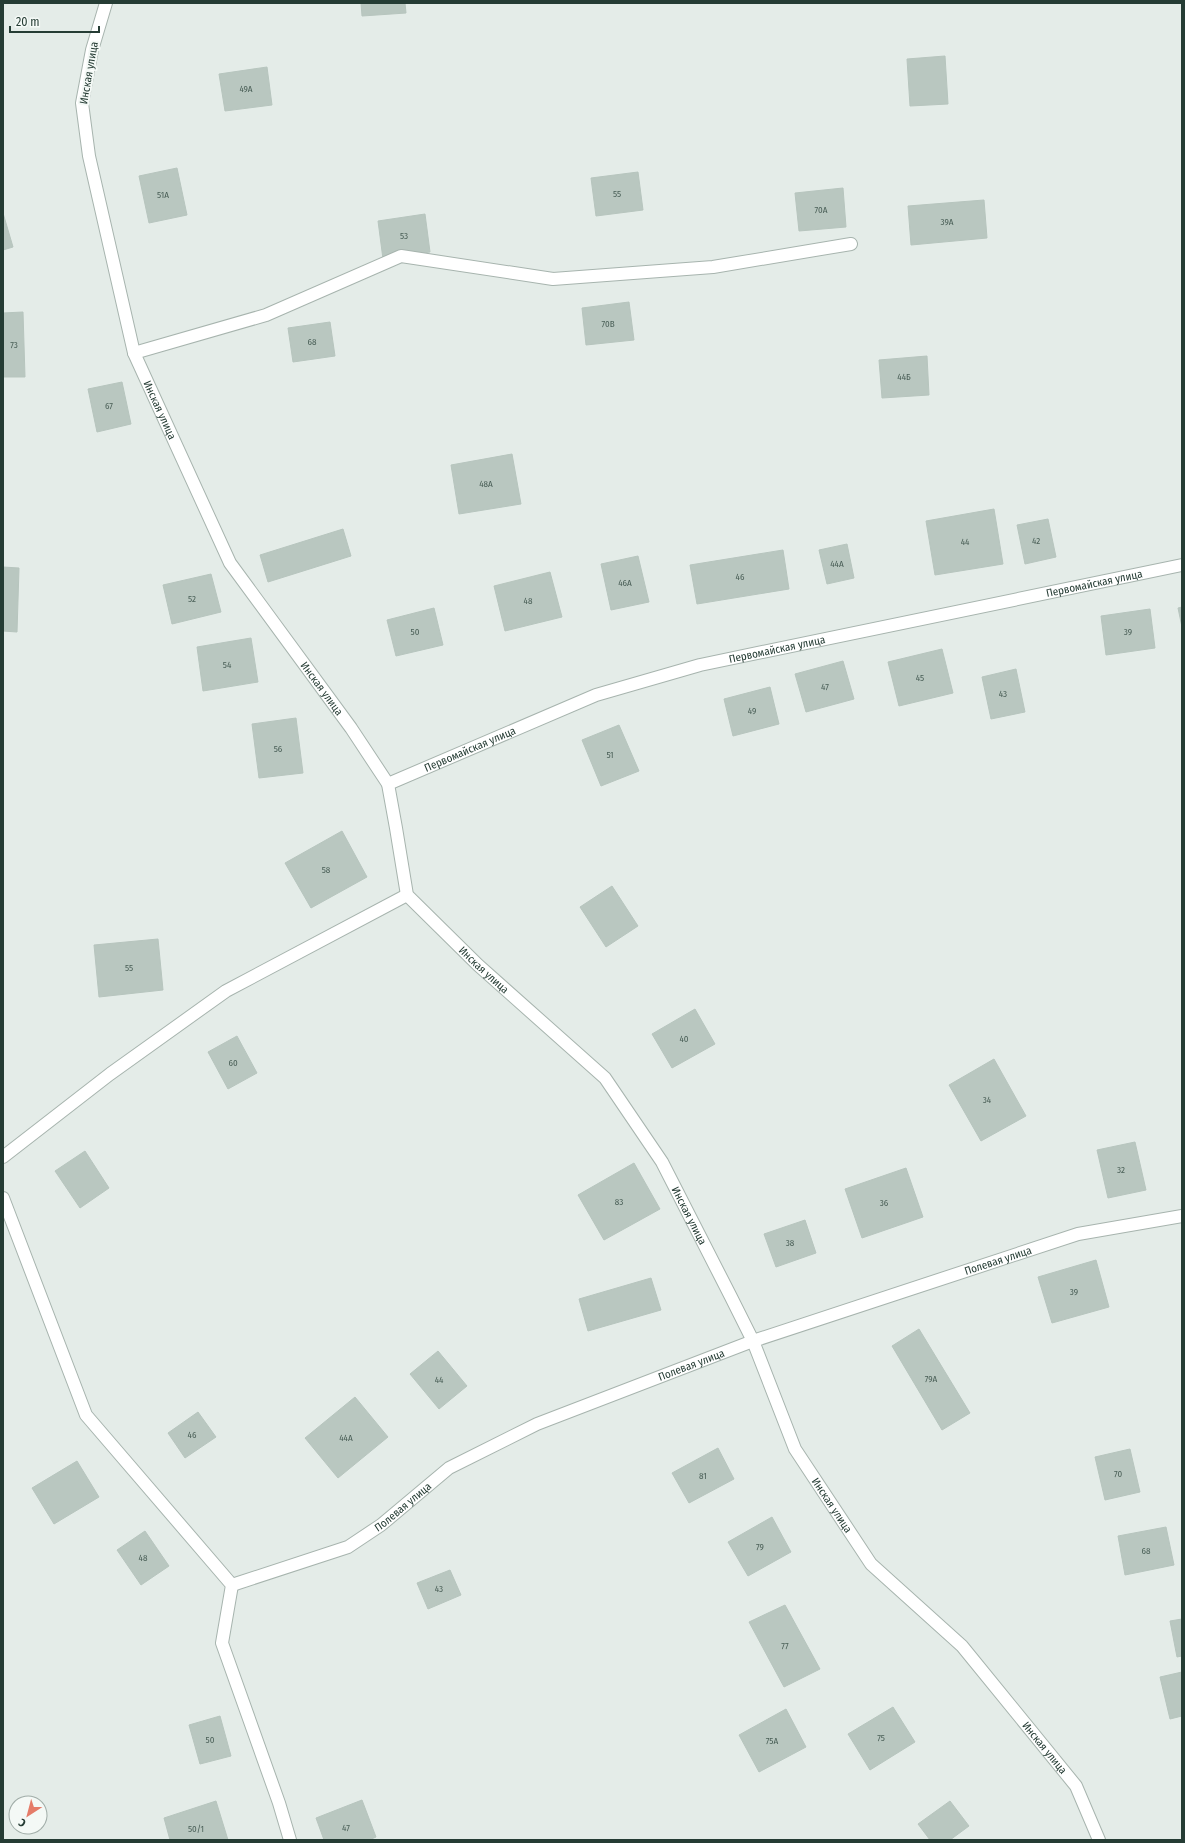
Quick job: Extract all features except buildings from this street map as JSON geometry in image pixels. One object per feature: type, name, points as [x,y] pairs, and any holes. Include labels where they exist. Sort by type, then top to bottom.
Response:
[{"type":"street","name":"Инская улица","points":[[106,3],[92,50],[82,103],[89,156],[134,352],[230,563],[351,728],[388,784],[407,895],[478,965],[606,1078],[662,1162],[753,1341],[795,1449],[871,1564],[962,1646],[1076,1786],[1098,1840]]},
{"type":"street","points":[[134,352],[266,315],[401,256],[553,279],[713,267],[851,244]]},
{"type":"street","name":"Первомайская улица","points":[[388,784],[596,695],[700,665],[1182,565]]},
{"type":"street","points":[[3,1157],[110,1074],[226,991],[407,895]]},
{"type":"street","points":[[3,1198],[86,1415],[232,1585],[222,1643],[279,1803],[290,1840]]},
{"type":"street","name":"Полевая улица","points":[[232,1585],[348,1547],[381,1525],[449,1468],[537,1424],[753,1341],[1078,1234],[1182,1216]]}]
